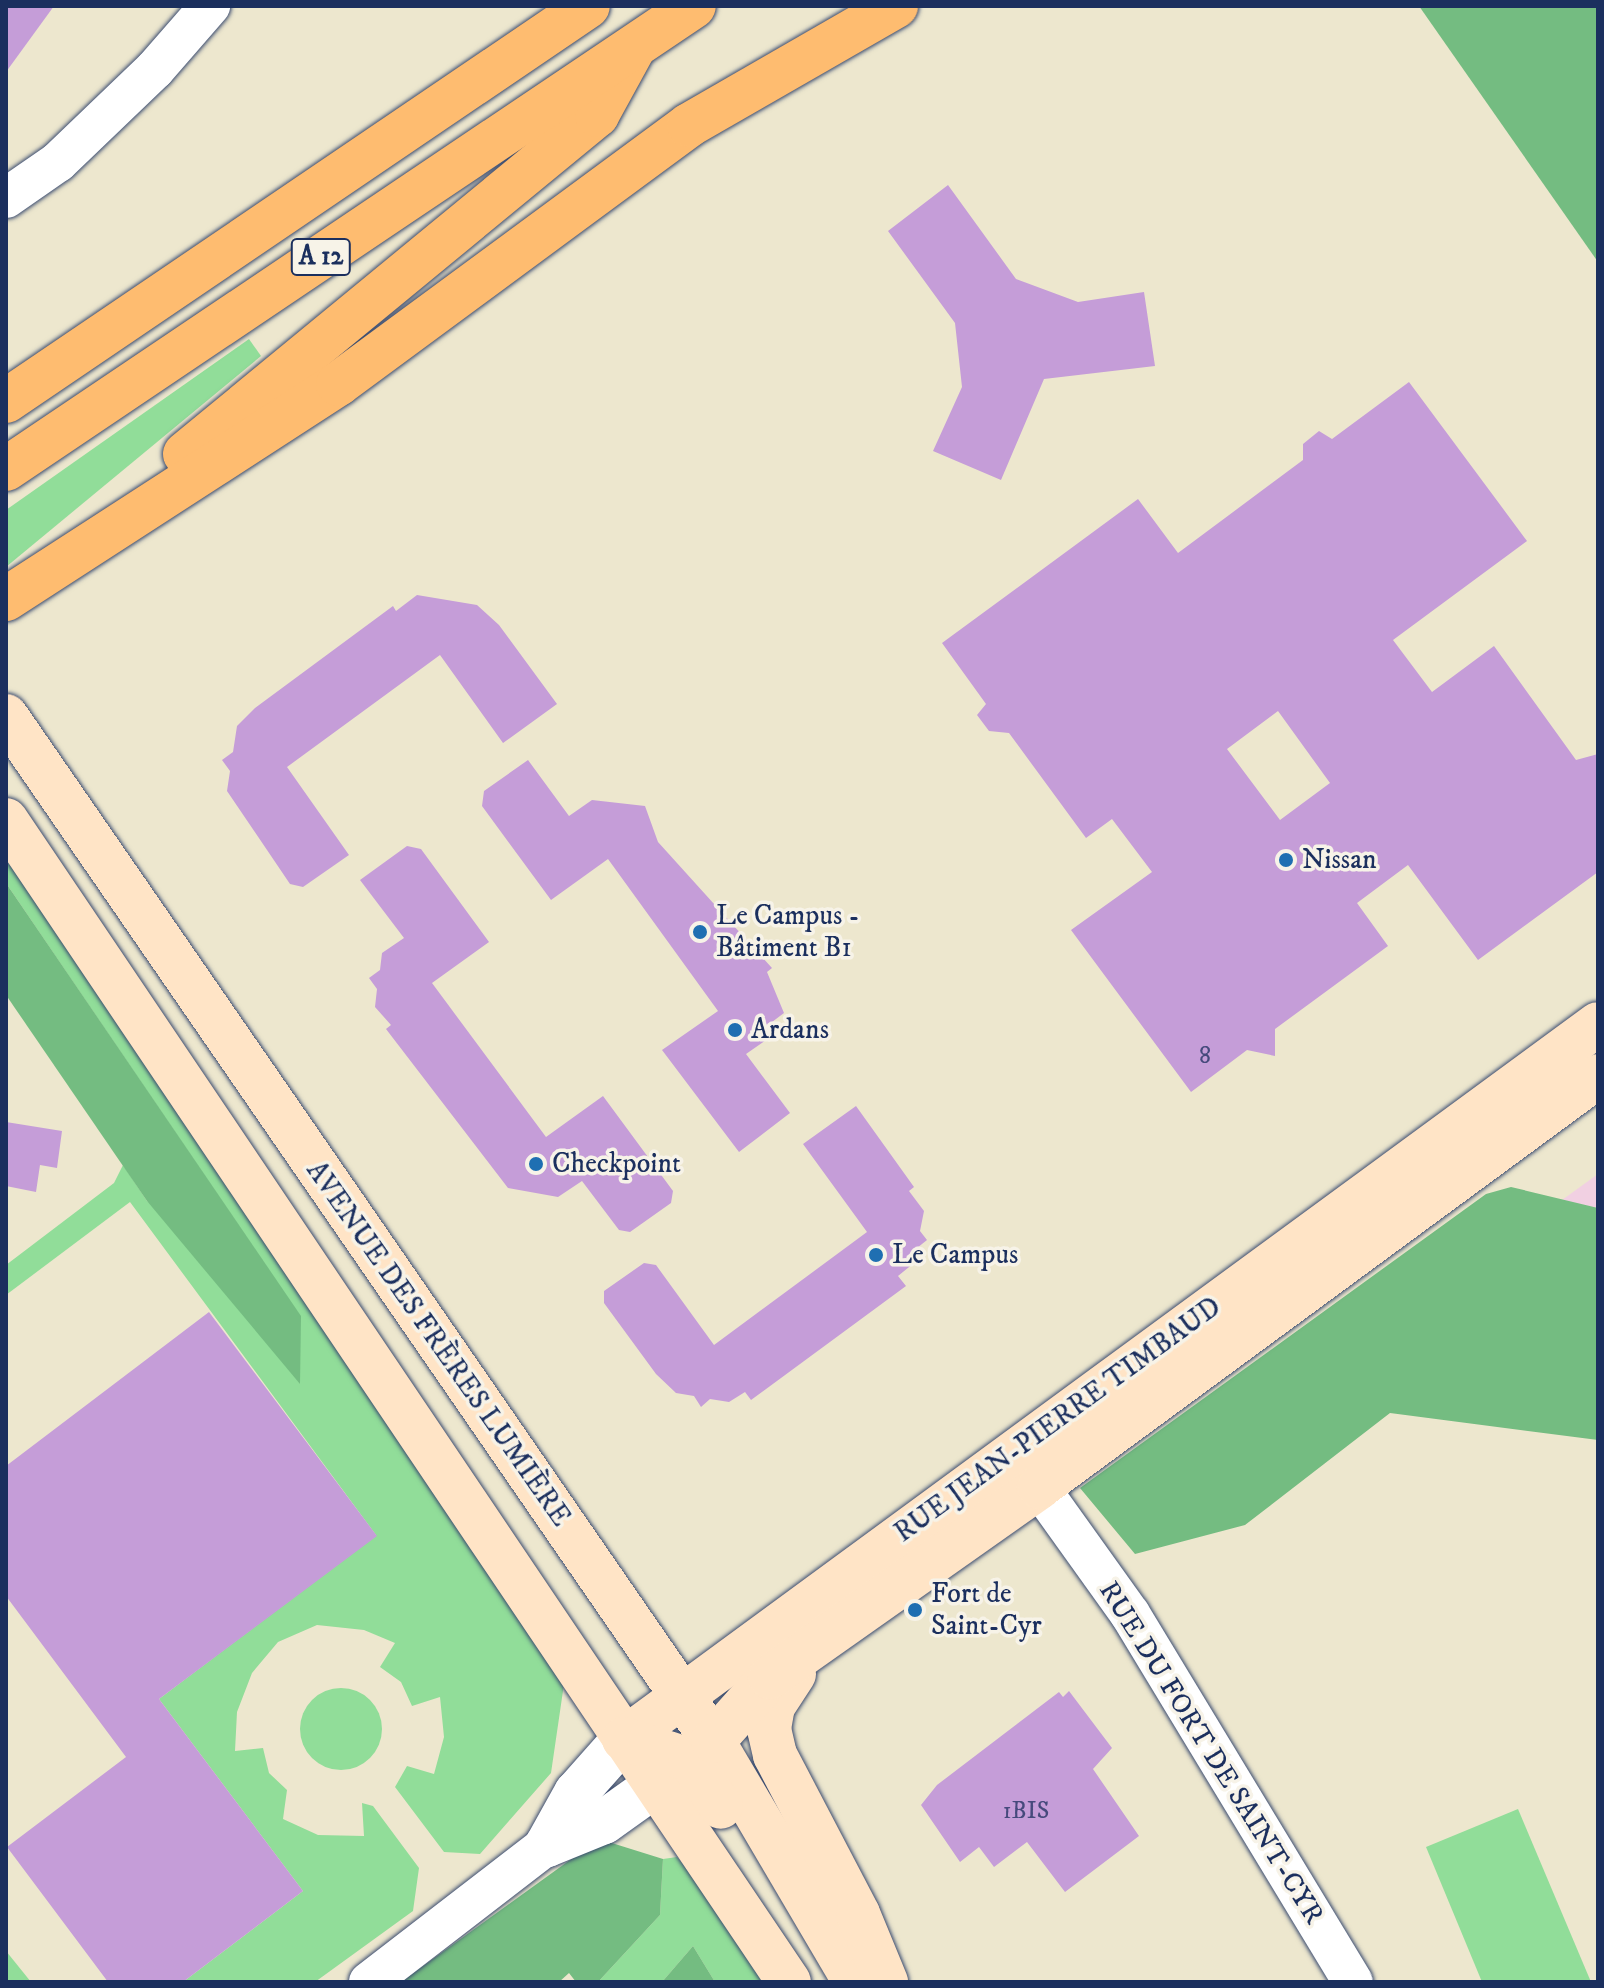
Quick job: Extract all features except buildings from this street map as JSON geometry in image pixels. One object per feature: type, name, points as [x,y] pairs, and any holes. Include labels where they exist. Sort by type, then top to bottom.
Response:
[{"type":"highway","name":"A 12","points":[[6,401],[588,6]]},
{"type":"highway","name":"A 12","points":[[6,469],[694,6]]},
{"type":"highway","points":[[6,599],[125,519],[338,384],[689,125],[896,6]]},
{"type":"highway","points":[[125,519],[188,451],[597,115],[635,45]]},
{"type":"main road","name":"AVENUE DES FRÈRES LUMIÈRE","points":[[6,716],[651,1718],[855,1982]]},
{"type":"main road","points":[[6,820],[459,1492],[498,1508],[651,1718]]},
{"type":"main road","name":"RUE JEAN-PIERRE TIMBAUD","points":[[651,1718],[1092,1399],[1598,1024]]},
{"type":"main road","name":"RUE JEAN-PIERRE TIMBAUD","points":[[687,1763],[770,1677],[1039,1487],[1598,1076]]},
{"type":"main road","points":[[824,1641],[780,1690],[769,1729],[792,1794],[858,1914],[886,1982]]},
{"type":"main road","name":"AVENUE DES FRÈRES LUMIÈRE","points":[[651,1718],[687,1763],[789,1982]]},
{"type":"main road","points":[[687,1763],[835,1982]]},
{"type":"street","points":[[6,198],[58,162],[155,69],[210,6]]},
{"type":"street","name":"RUE DU FORT DE SAINT-CYR","points":[[1039,1487],[1130,1614],[1353,1982]]},
{"type":"street","name":"RUE JEAN-PIERRE TIMBAUD","points":[[547,1845],[576,1793],[651,1718]]},
{"type":"street","name":"RUE JEAN-PIERRE TIMBAUD","points":[[369,1982],[547,1845],[604,1822],[687,1763]]},
{"type":"shaded area","points":[[1598,1174],[1598,1208],[1562,1200]]},
{"type":"green space","points":[[1419,6],[1598,6],[1598,262]]},
{"type":"green space","points":[[249,339],[261,356],[6,567],[6,510]]},
{"type":"green space","points":[[6,858],[564,1684],[551,1773],[480,1854],[444,1852],[395,1787],[407,1766],[434,1774],[444,1737],[440,1697],[412,1706],[401,1682],[380,1667],[395,1643],[364,1630],[317,1625],[278,1642],[252,1673],[237,1712],[235,1751],[263,1748],[269,1773],[287,1790],[283,1819],[318,1835],[364,1836],[362,1803],[373,1806],[419,1868],[413,1911],[315,1982],[183,1982],[303,1891],[159,1699],[376,1535],[130,1202],[6,1295],[6,1265],[114,1183],[123,1165],[147,1201],[300,1316],[6,883]]},
{"type":"green space","points":[[6,883],[301,1316],[300,1384],[147,1201],[6,995]]},
{"type":"green space","points":[[1511,1187],[1598,1208],[1598,1440],[1390,1413],[1245,1525],[1135,1554],[1080,1488],[1486,1194]]},
{"type":"green space","points":[[341,1688],[357,1691],[370,1700],[379,1713],[382,1729],[379,1745],[370,1758],[357,1767],[341,1770],[325,1767],[312,1758],[303,1745],[300,1729],[303,1713],[312,1700],[325,1691]]},
{"type":"green space","points":[[1518,1809],[1591,1982],[1482,1982],[1426,1847]]},
{"type":"green space","points":[[599,1839],[663,1859],[660,1915],[598,1982],[576,1982],[569,1973],[559,1982],[401,1982]]},
{"type":"green space","points":[[677,1857],[712,1900],[765,1982],[715,1982],[693,1946],[662,1982],[598,1982],[660,1915],[663,1859]]},
{"type":"green space","points":[[693,1946],[715,1982],[662,1982]]},
{"type":"green space","points":[[6,1951],[31,1982],[6,1982]]},
{"type":"place","name":"Nissan","points":[[1286,860]]},
{"type":"place","name":"Le Campus - Bâtiment B1","points":[[700,932]]},
{"type":"place","name":"Ardans","points":[[735,1030]]},
{"type":"place","name":"Checkpoint","points":[[536,1164]]},
{"type":"place","name":"Le Campus","points":[[876,1255]]},
{"type":"place","name":"Fort de Saint-Cyr","points":[[915,1610]]}]
